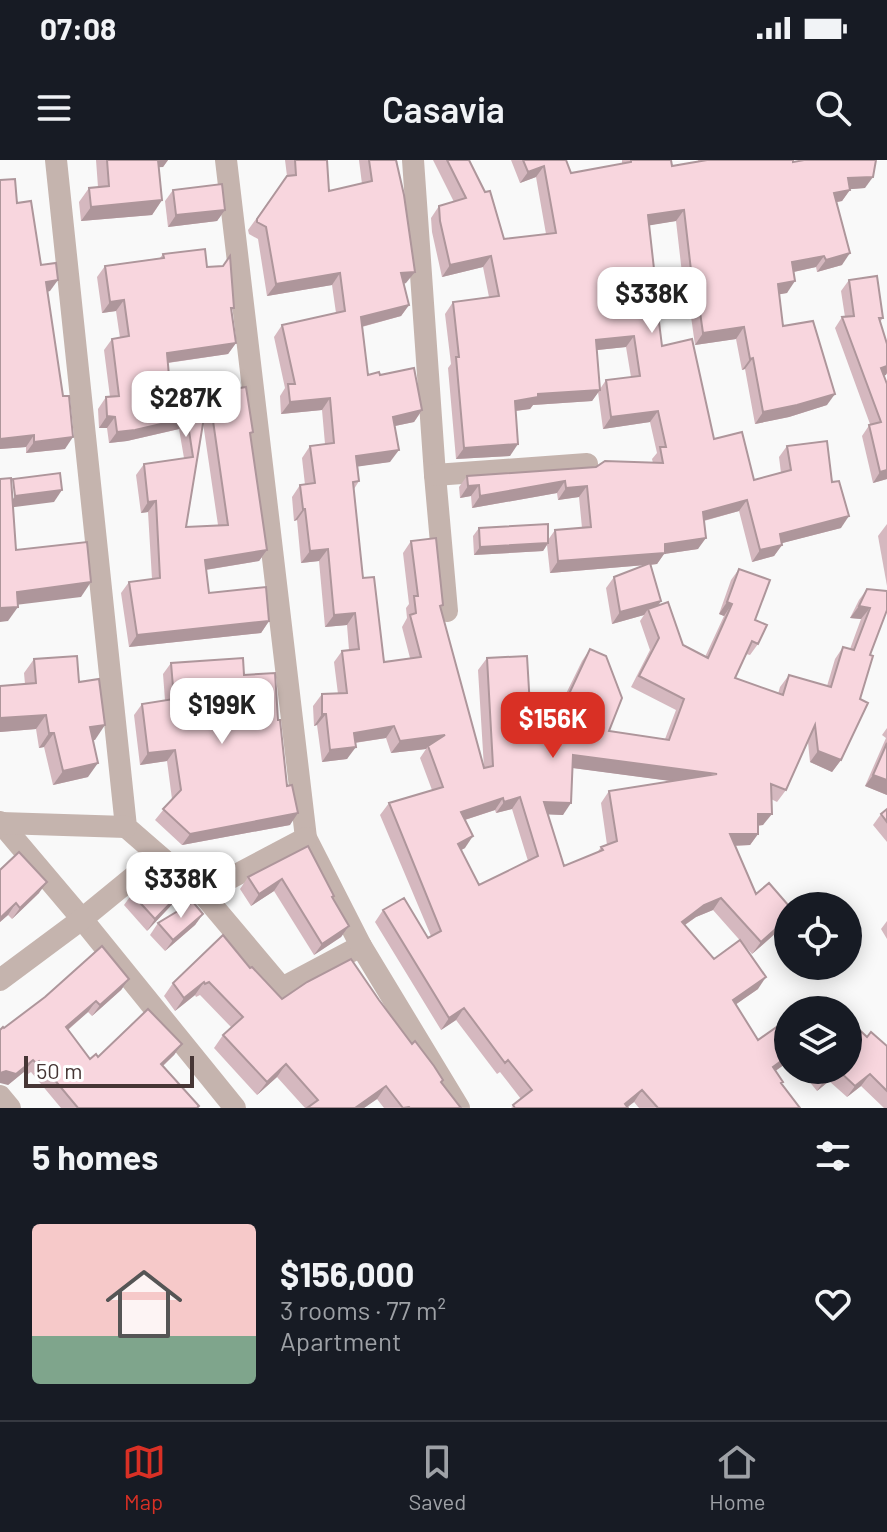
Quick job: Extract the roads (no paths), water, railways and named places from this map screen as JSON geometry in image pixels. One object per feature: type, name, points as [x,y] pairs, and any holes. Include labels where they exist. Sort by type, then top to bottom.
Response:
[{"type":"street","points":[[56,160],[126,827]]},
{"type":"street","points":[[226,160],[306,838],[361,946],[459,1108]]},
{"type":"street","points":[[413,160],[447,611]]},
{"type":"street","points":[[435,475],[587,464]]},
{"type":"street","points":[[0,823],[126,827],[202,893],[282,988],[361,946]]},
{"type":"street","points":[[0,823],[235,1108]]},
{"type":"street","points":[[202,893],[306,838]]},
{"type":"street","points":[[0,980],[159,856]]},
{"type":"street","points":[[0,1096],[10,1108]]}]
